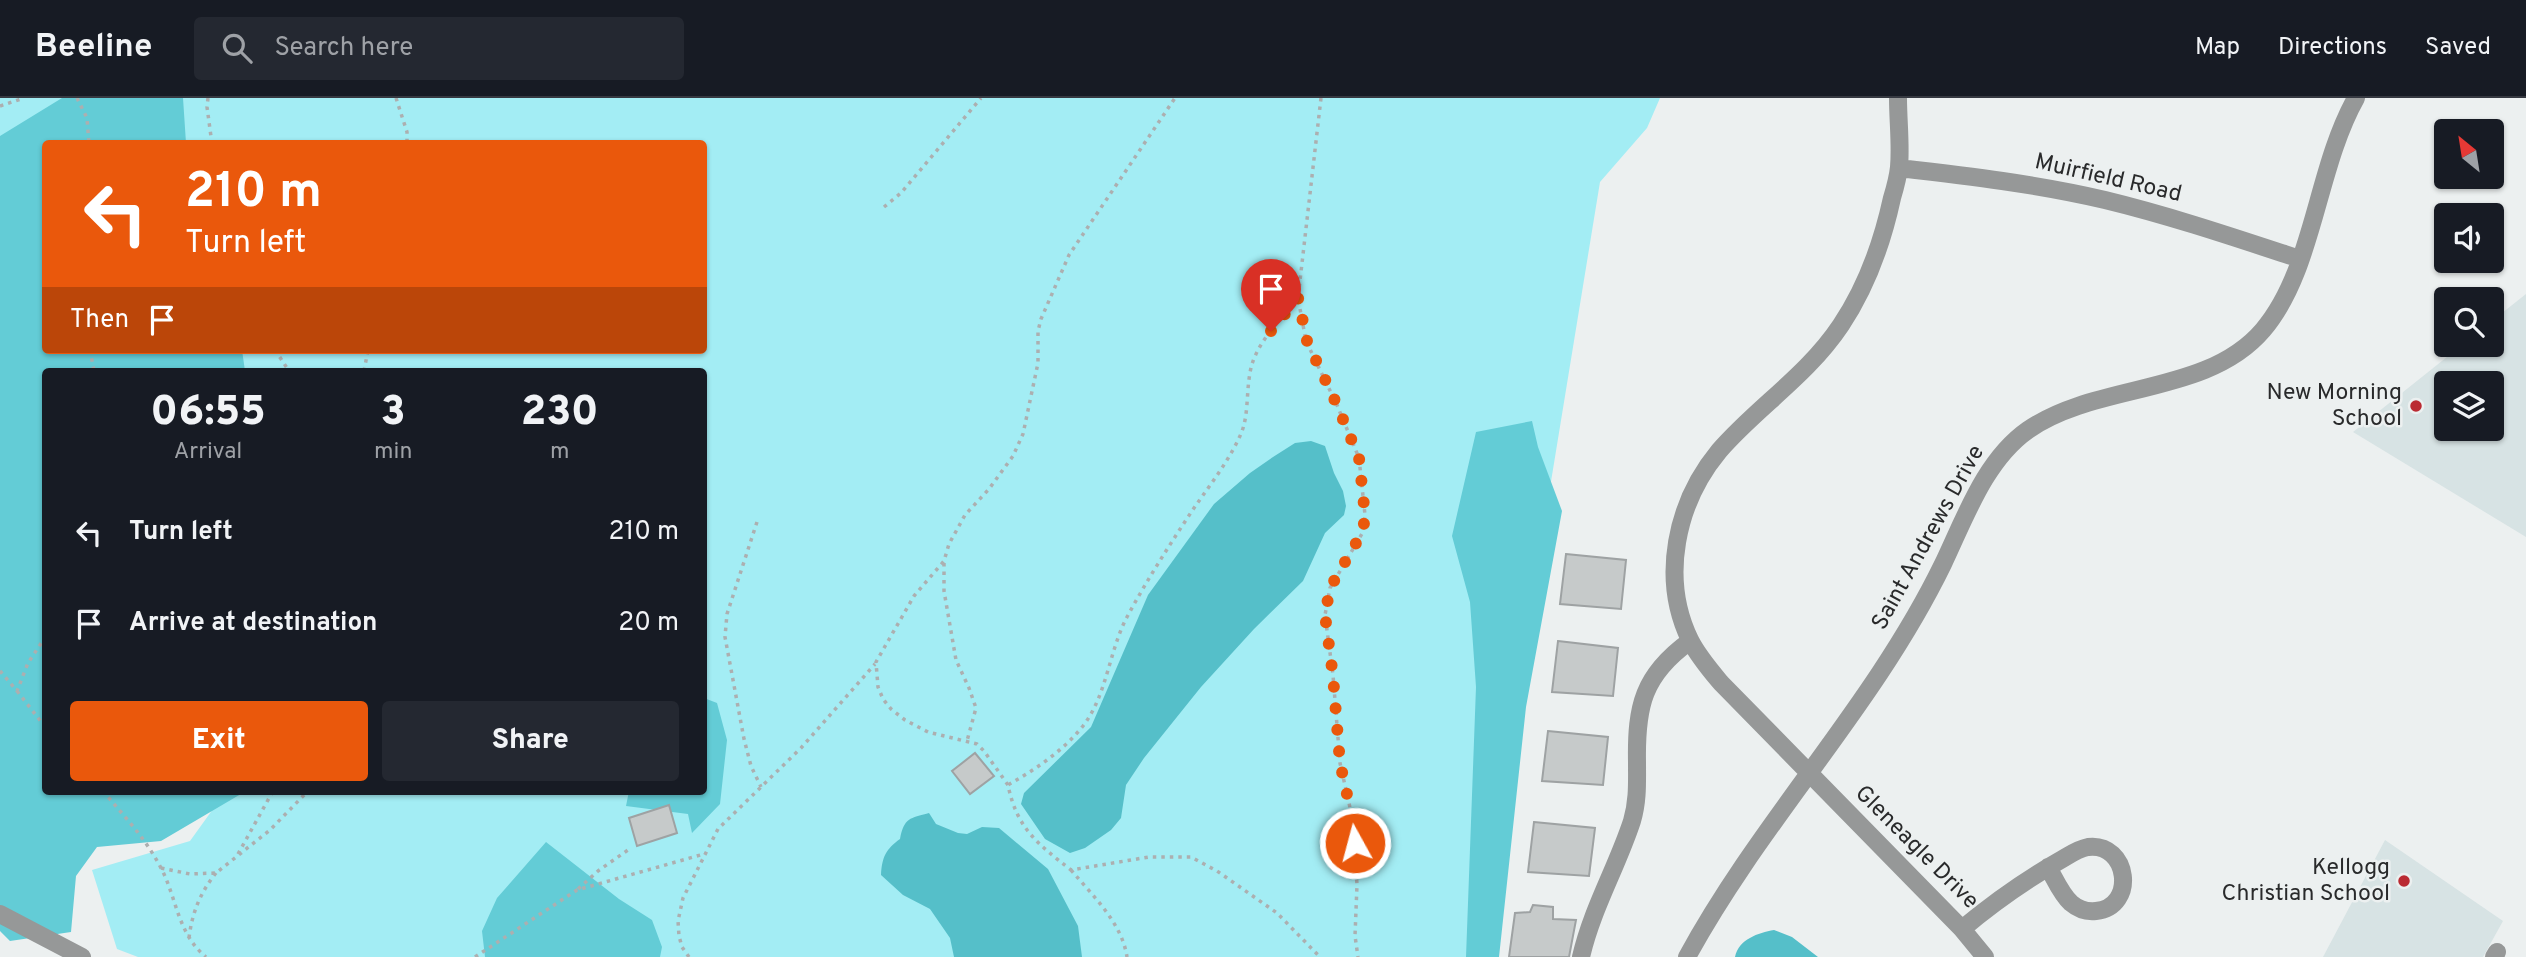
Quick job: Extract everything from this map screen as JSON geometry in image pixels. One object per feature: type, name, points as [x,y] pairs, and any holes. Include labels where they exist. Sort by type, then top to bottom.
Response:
[{"type":"street","name":"Gleneagle Drive","points":[[1898,98],[1899,168],[1878,250],[1867,280],[1839,327],[1803,372],[1720,450],[1704,471],[1681,518],[1674,567],[1679,605],[1690,641],[1705,664],[1986,957]]},
{"type":"street","name":"Saint Andrews Drive","points":[[1687,957],[1754,850],[1887,664],[1941,569],[1986,478],[2003,453],[2027,430],[2052,417],[2078,406],[2192,374],[2217,364],[2241,350],[2263,331],[2291,284],[2333,146],[2356,98]]},
{"type":"street","name":"Muirfield Road","points":[[1899,168],[2012,181],[2105,200],[2206,228],[2300,259]]},
{"type":"street","points":[[1581,957],[1593,915],[1636,808],[1637,732],[1641,702],[1655,673],[1690,641]]},
{"type":"street","points":[[1962,929],[2001,897],[2048,867]]},
{"type":"street","points":[[0,914],[82,957]]},
{"type":"path","points":[[1,106],[8,98]]},
{"type":"path","points":[[1,106],[24,98]]},
{"type":"path","points":[[77,98],[87,118],[89,140]]},
{"type":"path","points":[[208,98],[211,140]]},
{"type":"path","points":[[396,98],[407,140]]},
{"type":"path","points":[[884,207],[901,193],[981,98]]},
{"type":"path","points":[[967,741],[975,708],[970,688],[956,660],[944,591],[944,561],[949,544],[965,515],[1002,474],[1023,434],[1038,363],[1038,331],[1041,319],[1069,254],[1175,98]]},
{"type":"path","points":[[1321,98],[1298,298],[1307,341],[1359,458],[1365,515],[1363,531],[1330,588],[1325,615],[1340,763],[1353,821],[1357,885],[1355,936],[1358,957]]},
{"type":"path","points":[[1009,785],[1038,768],[1084,725],[1099,697],[1116,641],[1126,619],[1172,541],[1231,454],[1242,433],[1250,370],[1257,353],[1298,298]]},
{"type":"path","points":[[757,522],[727,614],[726,637],[744,739],[751,766],[762,787]]},
{"type":"path","points":[[689,957],[679,936],[678,921],[683,898],[704,854],[723,823],[762,787],[831,715],[877,662],[914,596],[944,561]]},
{"type":"path","points":[[17,691],[28,663],[42,642]]},
{"type":"path","points":[[877,662],[878,687],[891,709],[928,732],[977,744],[985,751],[1009,785],[1023,827],[1038,845],[1071,870],[1113,922],[1122,936],[1127,957]]},
{"type":"path","points":[[0,671],[42,722]]},
{"type":"path","points":[[107,795],[133,825],[161,868],[176,912],[189,938],[205,957]]},
{"type":"path","points":[[237,856],[271,795]]},
{"type":"path","points":[[189,938],[191,921],[198,902],[216,873],[270,830],[304,795]]},
{"type":"path","points":[[475,957],[577,890],[628,850]]},
{"type":"path","points":[[577,890],[704,854]]},
{"type":"path","points":[[1071,870],[1149,857],[1191,857],[1217,871],[1277,913],[1320,957]]},
{"type":"path","points":[[161,868],[190,874],[216,873]]},
{"type":"shaded area","points":[[0,98],[1660,98],[1647,128],[1600,182],[1521,665],[1483,957],[138,957],[117,949],[92,870],[190,841],[223,795],[707,795],[707,368],[42,368],[42,547],[0,570]]},
{"type":"shaded area","points":[[62,98],[183,98],[186,140],[42,140],[42,354],[243,354],[245,368],[42,368],[42,795],[239,795],[161,841],[97,847],[76,876],[71,932],[10,941],[0,931],[0,136]]},
{"type":"shaded area","name":"New Morning School","points":[[2526,294],[2526,537],[2353,432],[2447,357],[2504,357],[2504,311]]},
{"type":"shaded area","points":[[1532,421],[1538,447],[1562,511],[1526,707],[1499,957],[1466,957],[1476,687],[1470,602],[1452,536],[1476,432]]},
{"type":"shaded area","points":[[1311,441],[1325,446],[1343,491],[1346,506],[1344,515],[1325,533],[1303,581],[1201,687],[1144,758],[1126,785],[1121,818],[1111,830],[1085,848],[1070,853],[1045,839],[1021,804],[1024,793],[1091,727],[1148,595],[1214,504],[1273,457],[1295,443]]},
{"type":"shaded area","points":[[707,699],[717,703],[727,740],[720,804],[692,833],[688,814],[626,806],[628,795],[707,795]]},
{"type":"shaded area","points":[[929,813],[936,824],[958,833],[967,834],[982,827],[999,828],[1048,869],[1078,926],[1082,957],[954,957],[950,938],[930,909],[903,895],[881,875],[886,854],[900,839],[906,823]]},
{"type":"shaded area","name":"Kellogg Christian School","points":[[2385,840],[2503,921],[2483,957],[2323,957]]},
{"type":"shaded area","points":[[546,842],[619,899],[652,920],[662,947],[660,957],[485,957],[482,931],[497,898]]},
{"type":"shaded area","points":[[1774,930],[1792,937],[1818,957],[1735,957],[1745,941]]},
{"type":"building","points":[[1566,554],[1626,560],[1621,609],[1560,604]]},
{"type":"building","points":[[1558,641],[1618,648],[1613,696],[1552,692]]},
{"type":"building","points":[[1548,731],[1608,737],[1603,785],[1542,781]]},
{"type":"building","points":[[975,753],[994,776],[970,794],[952,771]]},
{"type":"building","points":[[669,805],[677,833],[637,846],[629,818]]},
{"type":"building","points":[[1534,822],[1595,828],[1589,876],[1528,872]]},
{"type":"building","points":[[1533,905],[1553,907],[1553,919],[1576,920],[1569,957],[1509,957],[1515,913],[1530,912]]},
{"type":"place","name":"New Morning School","points":[[2416,406]]},
{"type":"place","name":"Kellogg Christian School","points":[[2404,881]]},
{"type":"route","points":[[1271,331],[1298,298],[1307,341],[1359,458],[1365,523],[1357,543],[1330,588],[1325,615],[1340,763],[1355,843]]}]
